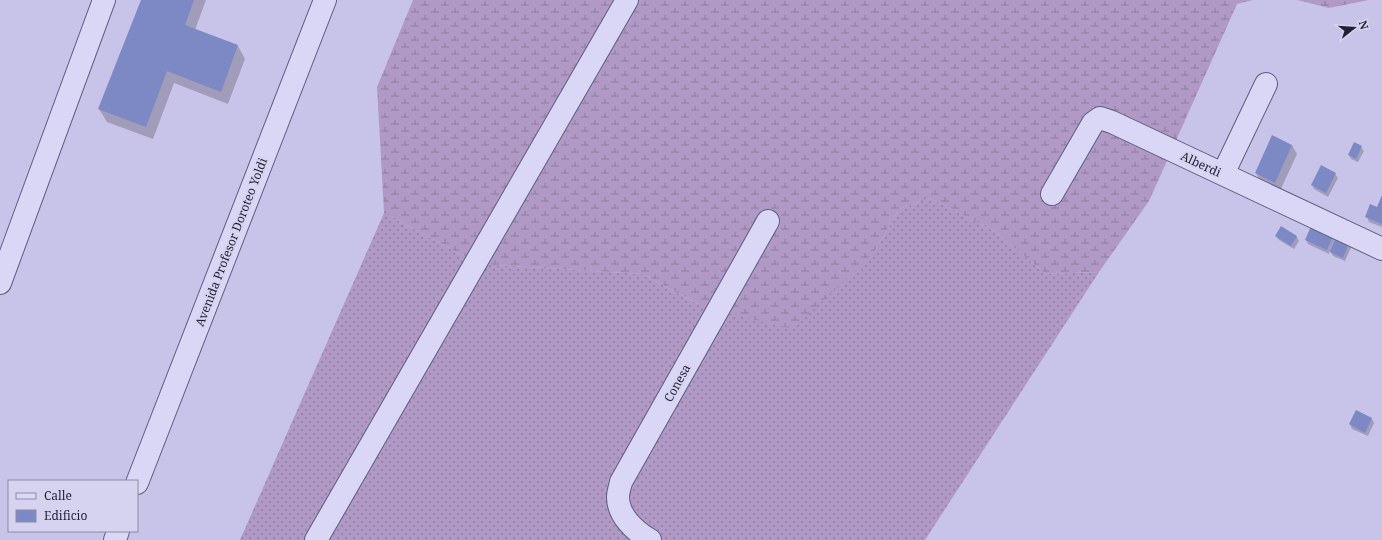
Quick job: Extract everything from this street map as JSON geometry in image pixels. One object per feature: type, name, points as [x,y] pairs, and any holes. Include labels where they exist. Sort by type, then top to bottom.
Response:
[{"type":"street","points":[[0,283],[104,0]]},
{"type":"street","name":"Avenida Profesor Doroteo Yoldi","points":[[138,480],[325,0]]},
{"type":"street","points":[[316,540],[627,0]]},
{"type":"street","points":[[1223,174],[1266,84]]},
{"type":"street","name":"Alberdi","points":[[1052,194],[1093,123],[1100,118],[1112,122],[1382,249]]},
{"type":"street","name":"Conesa","points":[[650,540],[640,534],[624,517],[618,498],[621,482],[768,221]]},
{"type":"green space","points":[[413,0],[1253,0],[1237,4],[1149,201],[1099,272],[1046,274],[994,231],[930,198],[899,209],[875,251],[793,329],[706,308],[642,274],[479,264],[384,213],[377,87]]},
{"type":"green space","points":[[1297,0],[1369,0],[1329,8]]},
{"type":"green space","points":[[930,198],[994,231],[1046,274],[1099,272],[925,540],[240,540],[384,213],[479,264],[642,274],[698,304],[875,251],[899,209]]},
{"type":"building","points":[[141,0],[194,0],[185,25],[238,45],[221,92],[167,71],[146,127],[98,109]]},
{"type":"building","points":[[1272,135],[1292,145],[1275,183],[1255,173]]},
{"type":"building","points":[[1354,142],[1362,146],[1356,159],[1348,155]]},
{"type":"building","points":[[1321,165],[1336,173],[1326,193],[1311,185]]},
{"type":"building","points":[[1382,195],[1382,224],[1365,217],[1370,204],[1377,207]]},
{"type":"building","points":[[1312,224],[1334,234],[1327,250],[1305,240]]},
{"type":"building","points":[[1281,226],[1297,236],[1291,246],[1275,236]]},
{"type":"building","points":[[1337,235],[1350,240],[1343,258],[1330,252]]},
{"type":"building","points":[[1356,410],[1372,418],[1365,433],[1349,424]]}]
